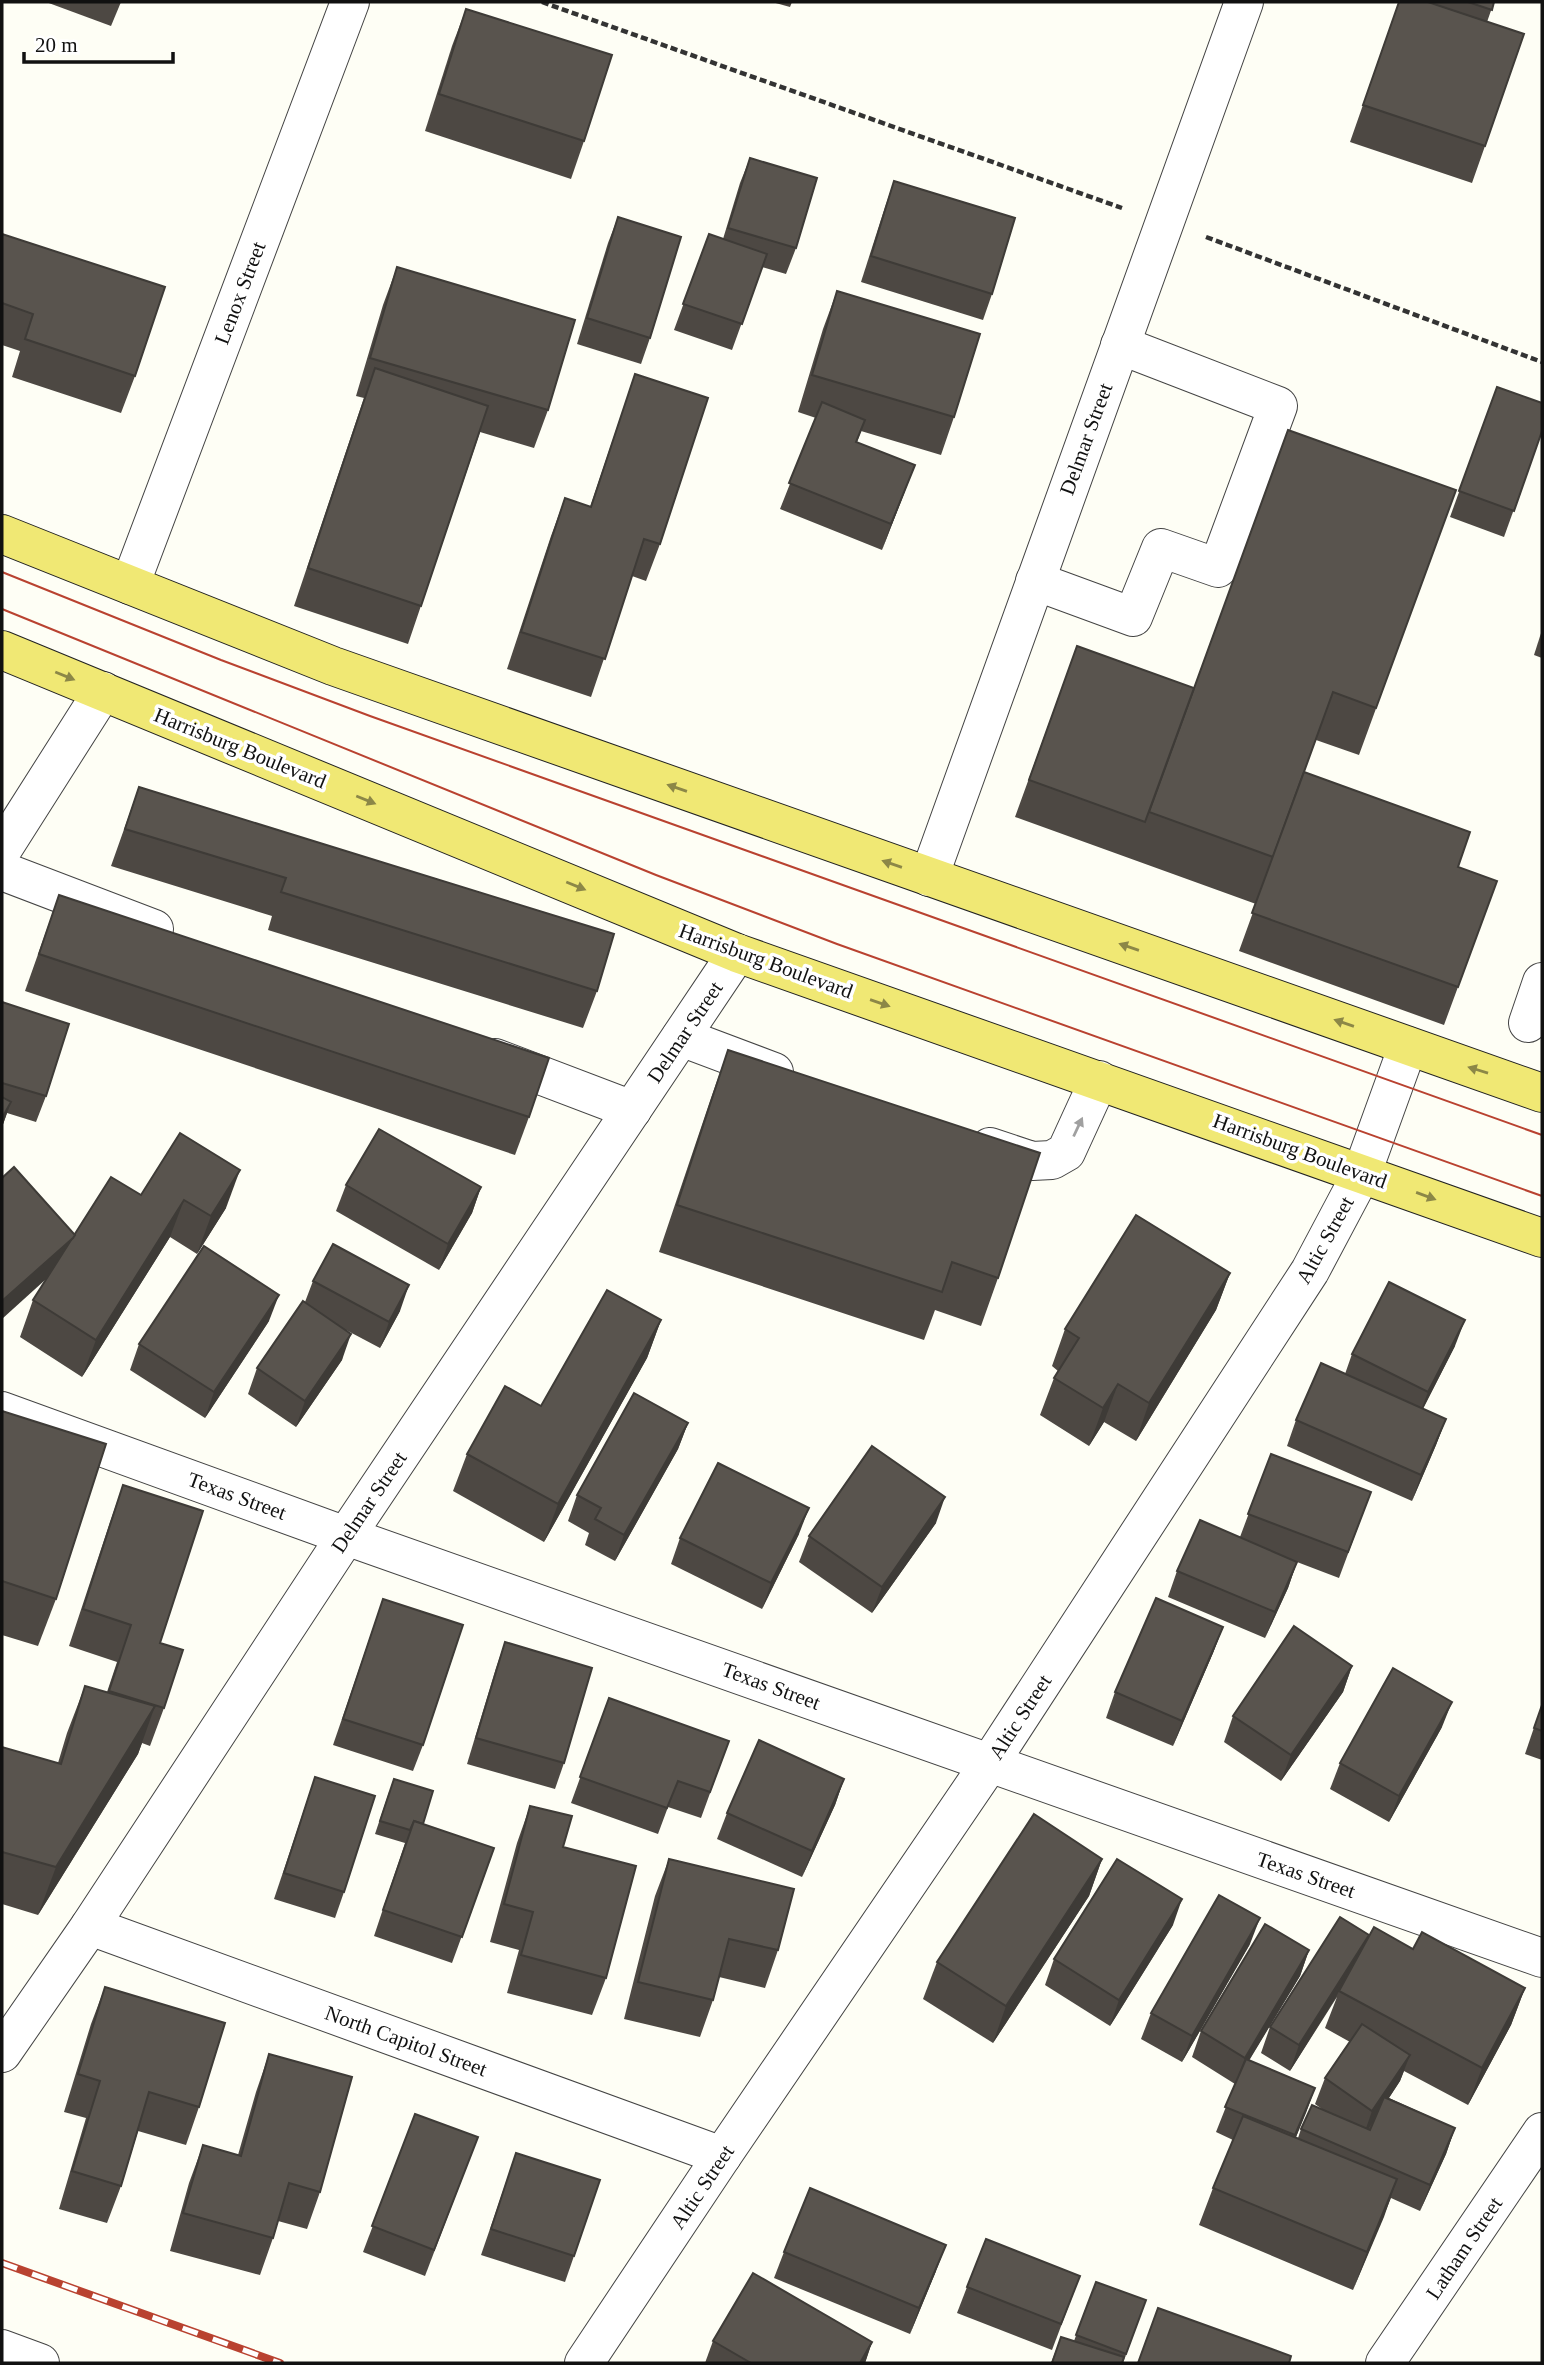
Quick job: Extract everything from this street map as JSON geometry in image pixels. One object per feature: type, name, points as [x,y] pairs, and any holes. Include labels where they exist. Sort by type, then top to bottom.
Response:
[{"type":"main road","points":[[2,534],[333,666],[1542,1093]]},
{"type":"main road","name":"Harrisburg Boulevard","points":[[2,650],[737,953],[1542,1238]]},
{"type":"street","name":"Lenox Street","points":[[130,585],[350,2]]},
{"type":"street","name":"Delmar Street","points":[[929,877],[1244,2]]},
{"type":"street","points":[[1035,581],[1133,617],[1161,548],[1218,568],[1278,406],[1120,345]]},
{"type":"street","points":[[2,850],[103,691]]},
{"type":"street","points":[[2,871],[182,939]]},
{"type":"street","name":"Delmar Street","points":[[2,2053],[90,1926],[346,1536],[737,953]]},
{"type":"street","points":[[1528,1023],[1542,982]]},
{"type":"street","points":[[681,1037],[804,1082]]},
{"type":"street","name":"Altic Street","points":[[584,2363],[989,1764],[1310,1271],[1362,1173],[1408,1046]]},
{"type":"street","points":[[465,1047],[632,1110]]},
{"type":"street","points":[[956,1135],[1032,1161],[1052,1160],[1066,1152],[1099,1080]]},
{"type":"street","name":"Texas Street","points":[[2,1411],[346,1536],[1542,1958]]},
{"type":"street","name":"North Capitol Street","points":[[90,1926],[722,2156]]},
{"type":"street","name":"Latham Street","points":[[1385,2363],[1542,2132]]},
{"type":"street","points":[[2,2349],[40,2363]]},
{"type":"path","points":[[542,2],[1239,248],[1542,362]]},
{"type":"building","points":[[1399,2],[1428,2],[1524,34],[1485,146],[1363,105]]},
{"type":"building","points":[[1468,2],[1494,2],[1492,10]]},
{"type":"building","points":[[466,9],[612,55],[584,141],[439,94]]},
{"type":"building","points":[[750,158],[817,178],[796,248],[728,228]]},
{"type":"building","points":[[894,181],[1015,218],[992,294],[871,256]]},
{"type":"building","points":[[618,217],[681,237],[650,338],[587,318]]},
{"type":"building","points":[[2,234],[165,287],[135,376],[25,339],[33,314],[2,303]]},
{"type":"building","points":[[709,234],[767,254],[742,324],[683,304]]},
{"type":"building","points":[[397,267],[575,320],[548,410],[370,358]]},
{"type":"building","points":[[837,291],[980,334],[954,417],[812,375]]},
{"type":"building","points":[[375,368],[488,406],[421,606],[308,568]]},
{"type":"building","points":[[635,374],[708,398],[660,544],[644,539],[605,659],[521,632],[565,498],[591,507]]},
{"type":"building","points":[[1497,387],[1542,403],[1542,431],[1514,511],[1459,491]]},
{"type":"building","points":[[822,402],[865,420],[856,442],[915,465],[891,524],[789,483]]},
{"type":"building","points":[[1288,430],[1456,490],[1376,708],[1333,692],[1273,857],[1149,812]]},
{"type":"building","points":[[1077,646],[1194,688],[1145,822],[1029,780]]},
{"type":"building","points":[[1304,772],[1470,832],[1458,867],[1497,881],[1458,987],[1252,913]]},
{"type":"building","points":[[139,787],[614,934],[597,991],[281,892],[286,878],[125,829]]},
{"type":"building","points":[[59,895],[549,1058],[529,1117],[39,954]]},
{"type":"building","points":[[2,1002],[69,1024],[46,1096],[2,1083]]},
{"type":"building","points":[[728,1050],[1040,1153],[998,1278],[952,1262],[942,1292],[677,1205]]},
{"type":"building","points":[[2,1097],[11,1102],[2,1118]]},
{"type":"building","points":[[379,1129],[481,1187],[448,1244],[346,1185]]},
{"type":"building","points":[[180,1133],[240,1170],[211,1216],[184,1200],[96,1340],[33,1300],[111,1177],[141,1195]]},
{"type":"building","points":[[14,1167],[75,1235],[2,1301],[2,1178]]},
{"type":"building","points":[[1136,1215],[1230,1273],[1149,1403],[1118,1384],[1103,1408],[1054,1378],[1079,1338],[1065,1329]]},
{"type":"building","points":[[333,1244],[409,1285],[389,1322],[313,1281]]},
{"type":"building","points":[[204,1246],[279,1295],[214,1392],[139,1344]]},
{"type":"building","points":[[1389,1282],[1465,1320],[1428,1392],[1352,1354]]},
{"type":"building","points":[[607,1290],[661,1320],[558,1504],[467,1454],[505,1386],[541,1406]]},
{"type":"building","points":[[303,1301],[351,1334],[305,1401],[257,1368]]},
{"type":"building","points":[[1321,1363],[1446,1419],[1421,1475],[1296,1420]]},
{"type":"building","points":[[634,1393],[688,1423],[624,1535],[595,1519],[601,1508],[577,1495]]},
{"type":"building","points":[[2,1411],[106,1444],[56,1599],[2,1581]]},
{"type":"building","points":[[872,1446],[945,1497],[882,1587],[809,1536]]},
{"type":"building","points":[[1271,1454],[1371,1492],[1348,1552],[1248,1514]]},
{"type":"building","points":[[718,1463],[809,1508],[771,1583],[680,1538]]},
{"type":"building","points":[[123,1485],[203,1511],[160,1643],[183,1650],[164,1708],[109,1691],[131,1625],[83,1609]]},
{"type":"building","points":[[1200,1520],[1297,1562],[1275,1612],[1177,1571]]},
{"type":"building","points":[[1156,1598],[1223,1627],[1182,1721],[1115,1692]]},
{"type":"building","points":[[383,1599],[463,1625],[423,1745],[343,1719]]},
{"type":"building","points":[[1294,1626],[1352,1666],[1291,1755],[1233,1716]]},
{"type":"building","points":[[505,1642],[592,1668],[564,1763],[476,1738]]},
{"type":"building","points":[[1393,1668],[1452,1702],[1399,1796],[1340,1763]]},
{"type":"building","points":[[85,1686],[155,1706],[56,1867],[2,1852],[2,1747],[61,1764]]},
{"type":"building","points":[[609,1698],[729,1741],[710,1792],[678,1781],[667,1808],[580,1777]]},
{"type":"building","points":[[1542,1705],[1542,1731],[1534,1728]]},
{"type":"building","points":[[759,1740],[844,1779],[812,1851],[727,1813]]},
{"type":"building","points":[[315,1777],[375,1796],[344,1892],[284,1873]]},
{"type":"building","points":[[394,1779],[433,1791],[423,1824],[414,1821],[410,1830],[380,1821]]},
{"type":"building","points":[[530,1806],[572,1816],[563,1847],[636,1866],[606,1978],[521,1955],[533,1912],[504,1904]]},
{"type":"building","points":[[1034,1814],[1102,1859],[1006,2006],[937,1962]]},
{"type":"building","points":[[414,1821],[494,1848],[462,1937],[383,1910]]},
{"type":"building","points":[[669,1859],[794,1889],[778,1950],[729,1939],[713,2000],[638,1982]]},
{"type":"building","points":[[1117,1859],[1182,1899],[1119,2000],[1054,1959]]},
{"type":"building","points":[[1219,1895],[1260,1918],[1192,2036],[1151,2013]]},
{"type":"building","points":[[1340,1917],[1369,1935],[1299,2045],[1270,2027]]},
{"type":"building","points":[[1265,1924],[1309,1950],[1245,2058],[1201,2031]]},
{"type":"building","points":[[1374,1927],[1413,1949],[1422,1932],[1525,1988],[1482,2068],[1339,1991]]},
{"type":"building","points":[[105,1987],[225,2023],[199,2107],[149,2092],[121,2186],[72,2171],[100,2081],[78,2074]]},
{"type":"building","points":[[1362,2024],[1410,2055],[1372,2111],[1325,2078]]},
{"type":"building","points":[[269,2054],[352,2077],[320,2192],[289,2183],[273,2238],[183,2213],[203,2145],[241,2156]]},
{"type":"building","points":[[1246,2059],[1315,2088],[1295,2135],[1225,2107]]},
{"type":"building","points":[[1384,2097],[1455,2128],[1430,2185],[1301,2129],[1312,2105],[1370,2130]]},
{"type":"building","points":[[415,2114],[478,2137],[434,2250],[372,2226]]},
{"type":"building","points":[[1243,2116],[1397,2179],[1367,2252],[1213,2188]]},
{"type":"building","points":[[516,2153],[600,2180],[574,2256],[491,2229]]},
{"type":"building","points":[[810,2188],[946,2245],[919,2308],[784,2252]]},
{"type":"building","points":[[986,2239],[1080,2276],[1061,2324],[967,2287]]},
{"type":"building","points":[[753,2273],[872,2342],[860,2363],[751,2363],[713,2341]]},
{"type":"building","points":[[1096,2282],[1146,2300],[1126,2354],[1076,2335]]},
{"type":"building","points":[[1158,2308],[1291,2356],[1289,2363],[1138,2363]]},
{"type":"building","points":[[1061,2337],[1124,2357],[1122,2363],[1052,2363]]},
{"type":"tram line","points":[[2,572],[221,660],[370,716],[1542,1135]]},
{"type":"tram line","points":[[2,609],[656,875],[837,944],[1542,1196]]},
{"type":"railway","points":[[2,2263],[280,2363]]}]
